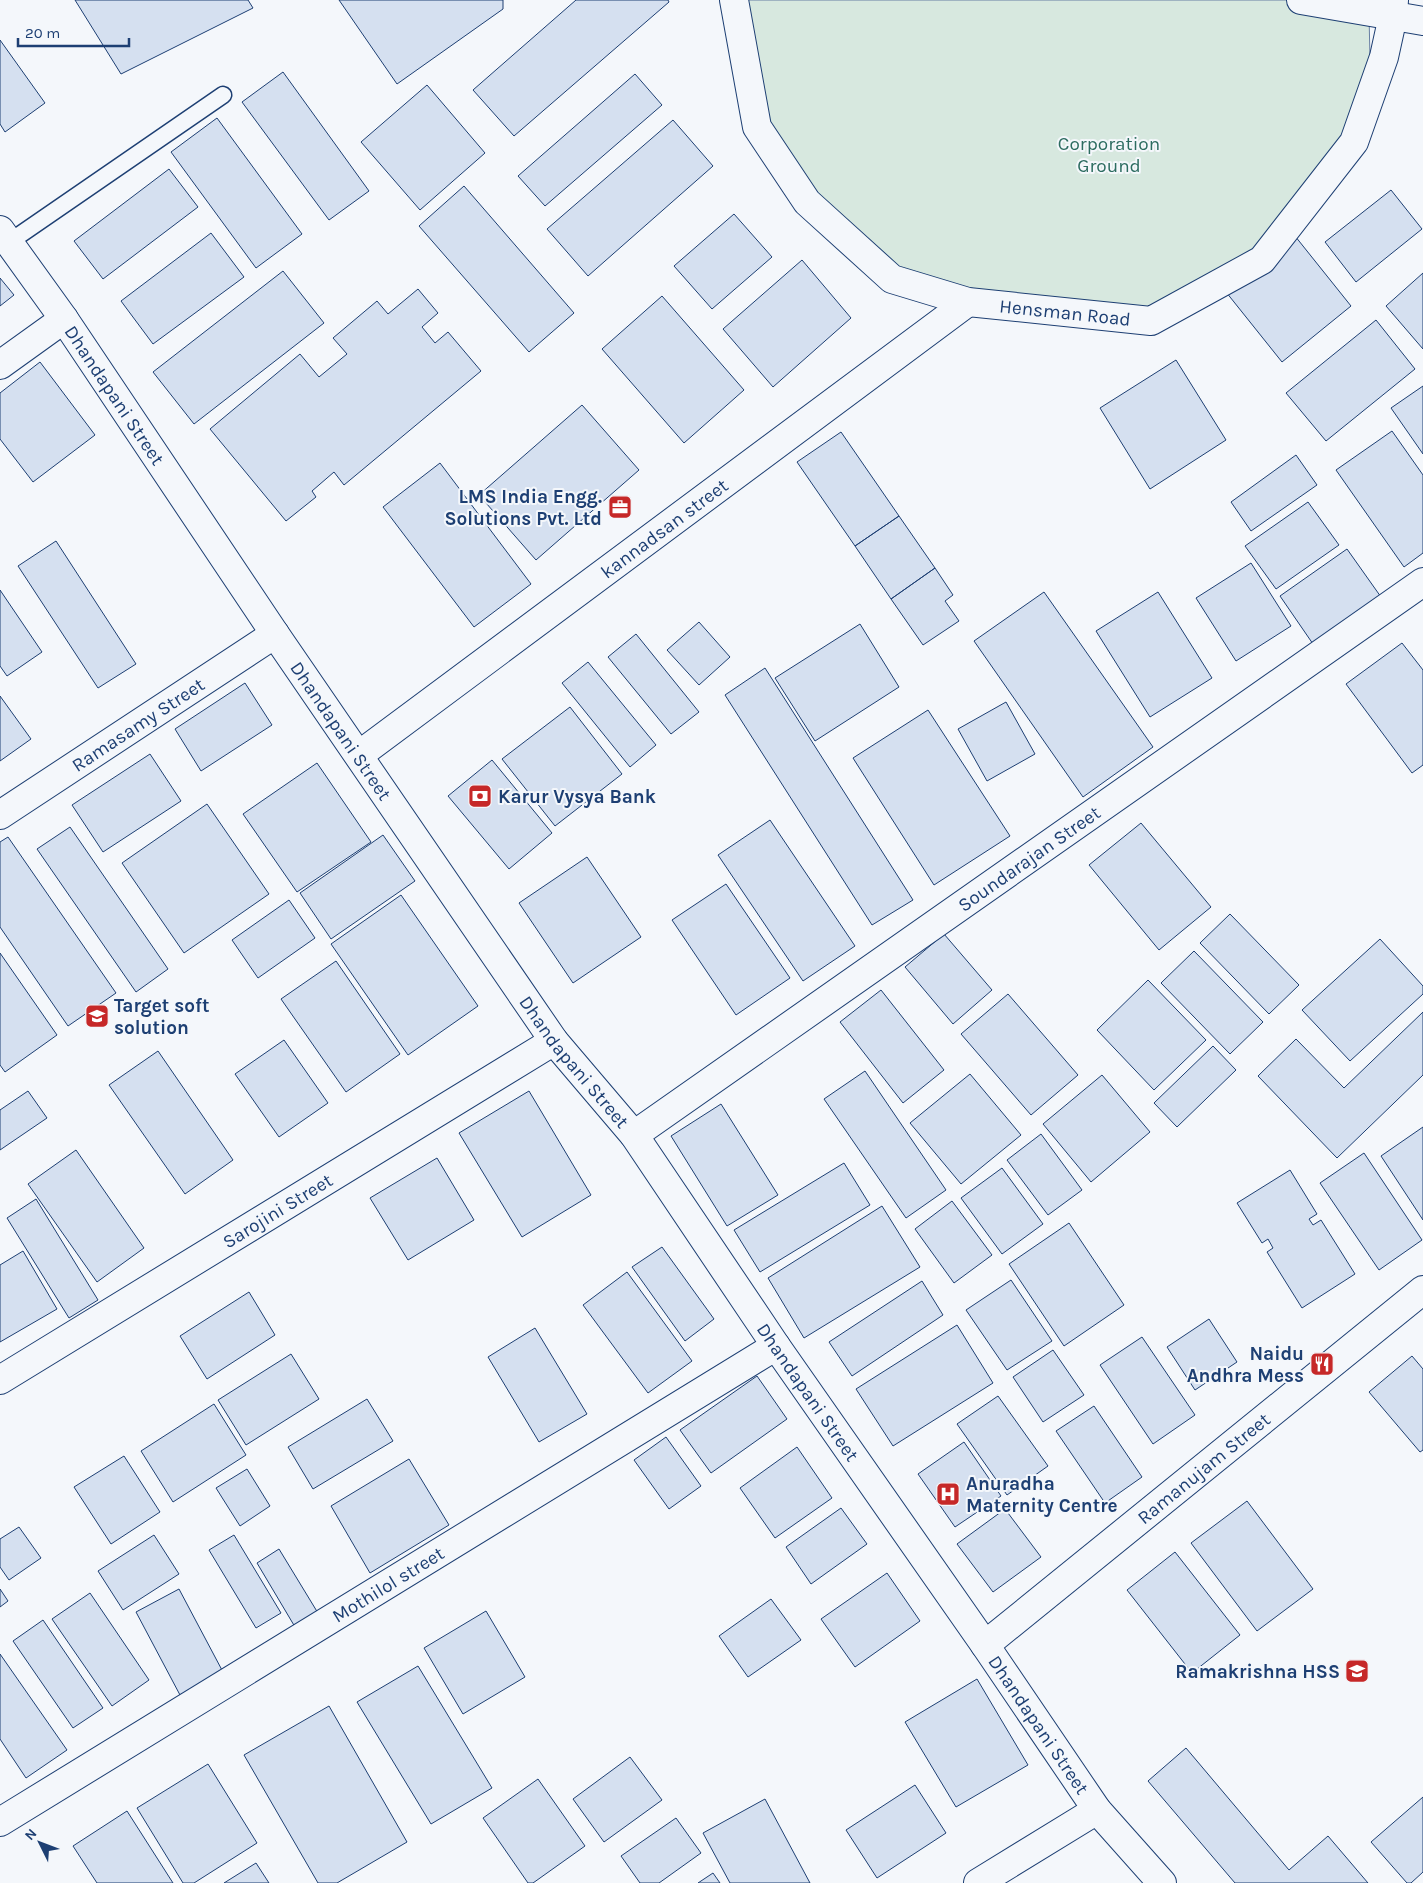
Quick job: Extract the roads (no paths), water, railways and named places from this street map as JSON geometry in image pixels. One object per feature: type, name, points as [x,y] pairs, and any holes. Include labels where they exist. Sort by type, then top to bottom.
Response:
[{"type":"street","name":"Hensman Road","points":[[734,0],[757,127],[807,202],[892,279],[968,302],[1151,321],[1262,260],[1354,142],[1384,57],[1393,8]]},
{"type":"street","points":[[1301,0],[1393,8],[1423,21]]},
{"type":"street","name":"Dhandapani Street","points":[[4,237],[64,319],[275,634],[554,1041],[634,1134],[776,1346],[985,1645],[1096,1810],[1162,1883]]},
{"type":"street","name":"kannadsan street","points":[[359,754],[968,302]]},
{"type":"street","points":[[0,365],[64,319]]},
{"type":"street","name":"Soundarajan Street","points":[[634,1134],[1423,582]]},
{"type":"street","name":"Ramasamy Street","points":[[0,815],[275,634]]},
{"type":"street","name":"Sarojini Street","points":[[0,1380],[554,1041]]},
{"type":"street","name":"Ramanujam Street","points":[[985,1645],[1423,1290]]},
{"type":"street","name":"Mothilol street","points":[[0,1822],[776,1346]]},
{"type":"street","points":[[978,1883],[1096,1810]]},
{"type":"lane","points":[[4,237],[223,95]]},
{"type":"place","name":"LMS India Engg. Solutions Pvt. Ltd","points":[[620,507]]},
{"type":"place","name":"Karur Vysya Bank","points":[[480,796]]},
{"type":"place","name":"Target soft solution","points":[[97,1016]]},
{"type":"place","name":"Naidu Andhra Mess","points":[[1322,1364]]},
{"type":"place","name":"Anuradha Maternity Centre","points":[[948,1494]]},
{"type":"place","name":"Ramakrishna HSS","points":[[1357,1671]]},
{"type":"park label","name":"Corporation Ground","points":[[1109,154]]}]
